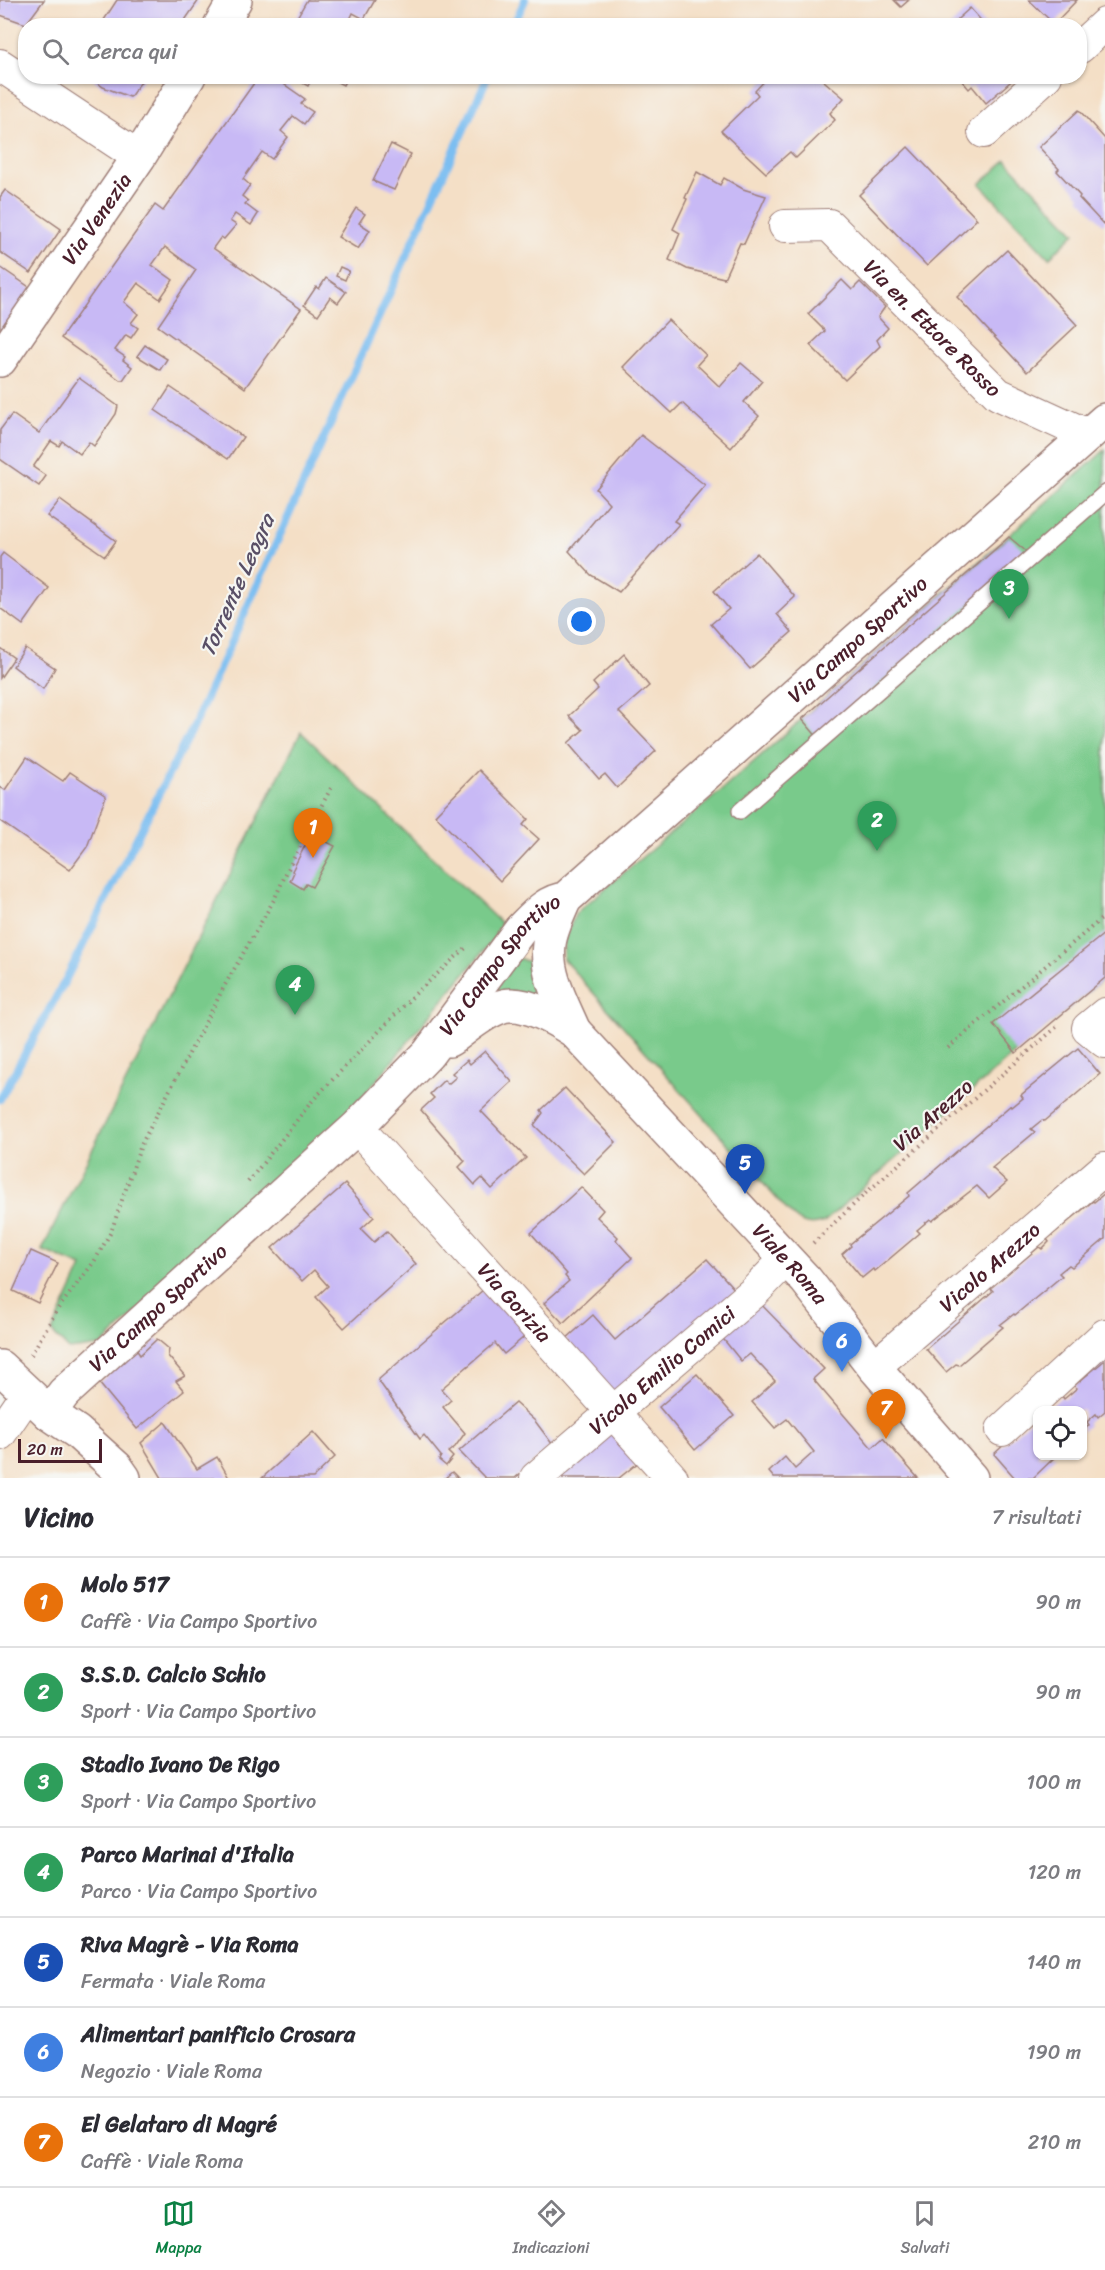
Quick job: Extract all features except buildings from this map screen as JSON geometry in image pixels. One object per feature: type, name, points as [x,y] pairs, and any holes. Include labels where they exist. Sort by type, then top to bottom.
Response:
[{"type":"street","points":[[225,18],[235,0]]},
{"type":"street","points":[[1087,41],[1105,24]]},
{"type":"street","points":[[0,65],[18,77]]},
{"type":"street","points":[[29,84],[139,157]]},
{"type":"street","name":"Via Venezia","points":[[0,360],[139,157],[184,84]]},
{"type":"street","points":[[984,132],[1037,84]]},
{"type":"street","name":"Via en. Ettore Rosso","points":[[785,226],[829,225],[998,394],[1096,427]]},
{"type":"street","name":"Via Campo Sportivo","points":[[23,1389],[64,1394],[357,1127],[428,1054],[520,930],[548,904],[565,899],[1096,427]]},
{"type":"street","points":[[565,899],[549,944],[549,959],[553,978],[574,1031]]},
{"type":"street","points":[[428,1054],[493,1010],[510,1005],[548,1015],[574,1031]]},
{"type":"street","points":[[1105,1014],[1088,1028],[1105,1042]]},
{"type":"street","name":"Viale Roma","points":[[574,1031],[800,1251],[806,1280],[874,1367],[971,1478]]},
{"type":"street","name":"Via Gorizia","points":[[357,1127],[672,1478]]},
{"type":"street","name":"Vicolo Arezzo","points":[[874,1367],[1105,1168]]},
{"type":"street","name":"Vicolo Emilio Comici","points":[[536,1478],[800,1251]]},
{"type":"street","points":[[1002,1430],[1105,1335]]},
{"type":"street","points":[[0,1434],[23,1389],[77,1432],[117,1468],[123,1478]]},
{"type":"lane","points":[[740,811],[1105,493]]},
{"type":"path","points":[[23,1389],[57,1310],[94,1262],[111,1232],[141,1145],[204,1025],[275,898],[332,786]]},
{"type":"path","points":[[948,1048],[1105,916]]},
{"type":"path","points":[[242,1190],[314,1100],[415,994],[474,940]]},
{"type":"path","name":"Via Arezzo","points":[[800,1251],[1066,1019]]},
{"type":"green space","points":[[1006,160],[1075,233],[1049,258],[980,184]]},
{"type":"green space","points":[[1105,450],[1105,978],[1016,1052],[824,1222],[813,1225],[803,1223],[786,1209],[563,959],[564,940],[576,913],[723,789]]},
{"type":"green space","points":[[301,732],[504,926],[356,1105],[101,1346],[69,1350],[52,1332],[82,1267],[42,1250]]},
{"type":"green space","points":[[513,956],[537,965],[549,998],[488,995]]},
{"type":"waterway","name":"Torrente Leogra","points":[[517,18],[525,0]]},
{"type":"waterway","name":"Torrente Leogra","points":[[0,1099],[66,979],[196,720],[484,84]]},
{"type":"place","name":"Stadio Ivano De Rigo","points":[[1009,619]]},
{"type":"place","name":"S.S.D. Calcio Schio","points":[[877,851]]},
{"type":"place","name":"Molo 517","points":[[313,858]]},
{"type":"place","name":"Parco Marinai d'Italia","points":[[295,1015]]},
{"type":"place","name":"Riva Magrè - Via Roma","points":[[745,1194]]},
{"type":"place","name":"Alimentari panificio Crosara","points":[[842,1372]]},
{"type":"place","name":"El Gelataro di Magré","points":[[886,1439]]}]
